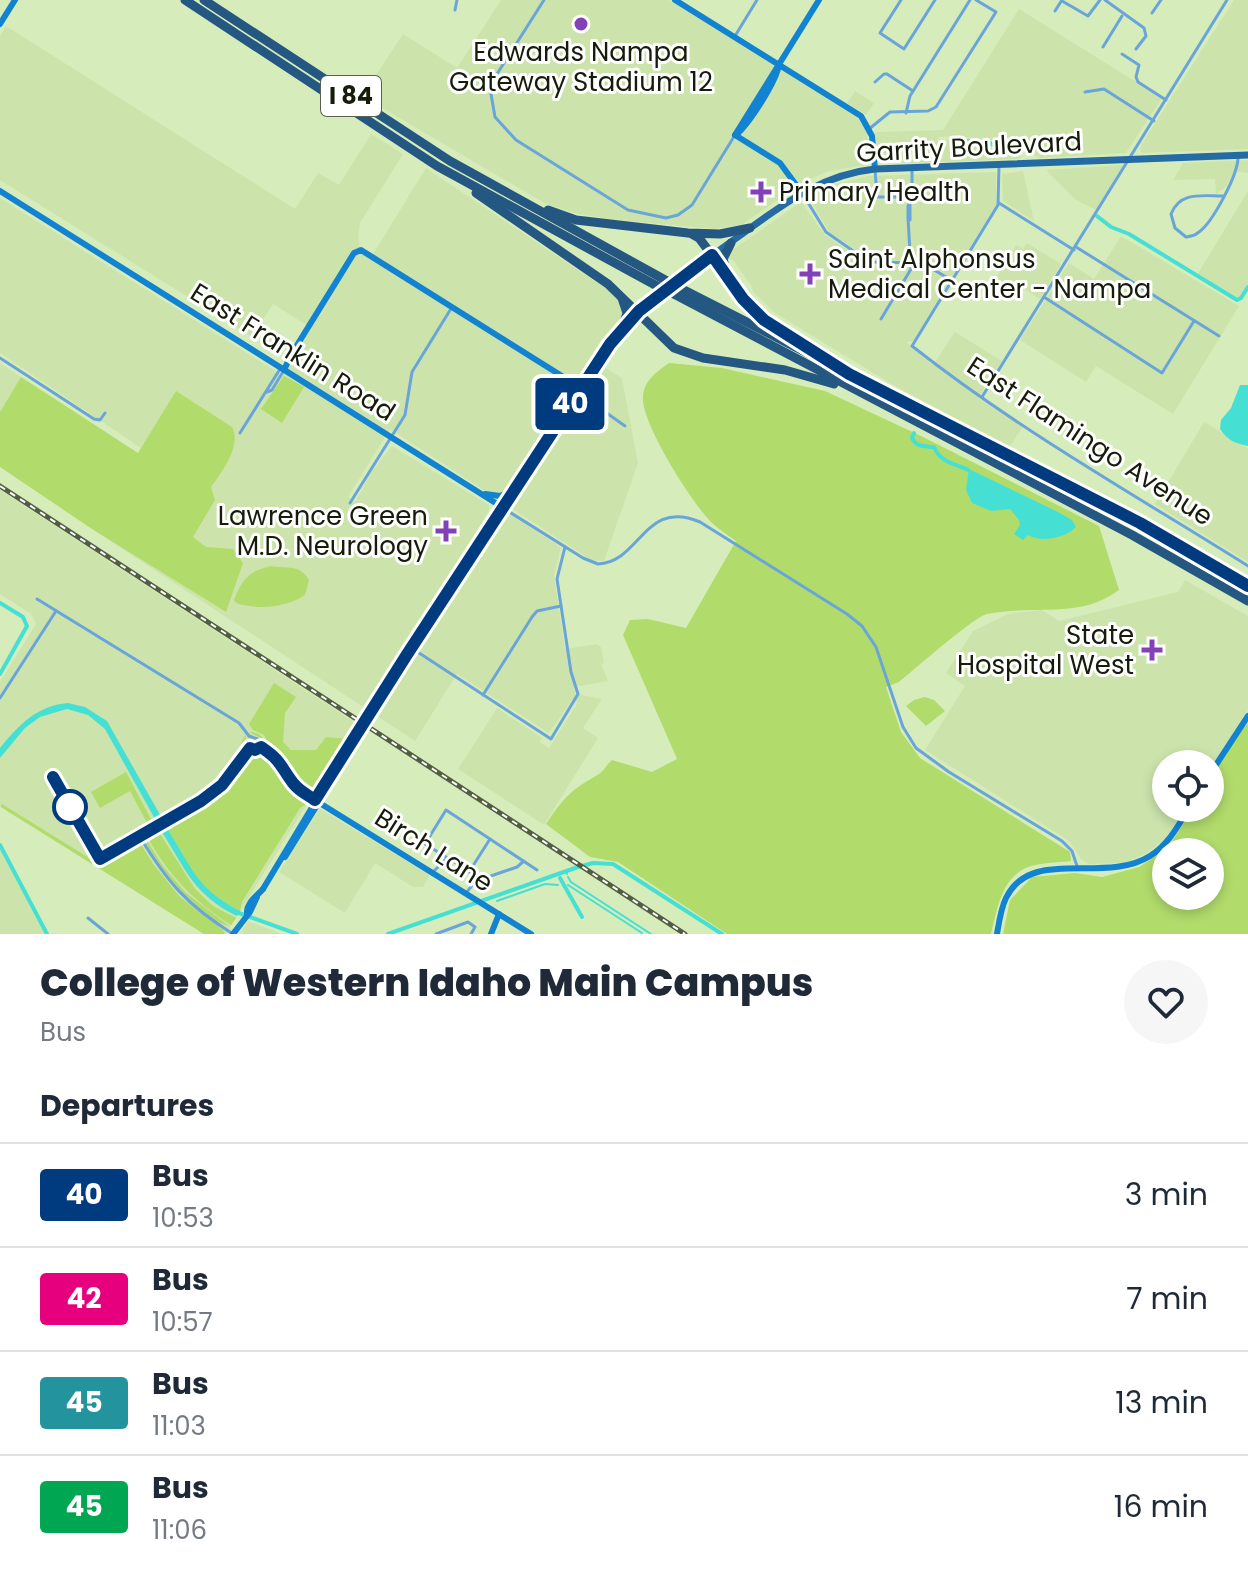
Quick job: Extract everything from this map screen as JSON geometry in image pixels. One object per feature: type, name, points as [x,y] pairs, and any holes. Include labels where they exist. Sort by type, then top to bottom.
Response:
[{"type":"highway","name":"I 84","points":[[185,0],[437,166],[662,284],[849,374],[1140,523],[1248,586]]},
{"type":"highway","name":"I 84","points":[[204,0],[450,161],[662,284]]},
{"type":"highway","points":[[437,166],[619,292],[674,348],[690,355],[785,370],[869,397]]},
{"type":"highway","points":[[501,189],[576,220],[688,233],[720,234],[750,228]]},
{"type":"highway","points":[[688,233],[699,238],[743,299],[764,320],[849,374]]},
{"type":"highway","points":[[728,277],[723,259],[731,243]]},
{"type":"highway","points":[[619,292],[627,310],[622,329]]},
{"type":"highway","name":"I 84","points":[[678,292],[869,397],[1132,535],[1248,601]]},
{"type":"highway","points":[[622,329],[640,323],[652,328]]},
{"type":"main road","points":[[0,24],[15,0]]},
{"type":"main road","points":[[675,0],[861,116],[869,129],[875,169]]},
{"type":"main road","points":[[735,135],[819,0]]},
{"type":"main road","points":[[735,135],[747,123],[779,71],[779,64]]},
{"type":"main road","points":[[747,123],[745,133],[749,144]]},
{"type":"main road","points":[[735,135],[780,163],[802,193]]},
{"type":"main road","name":"Garrity Boulevard","points":[[639,311],[750,228],[802,193],[836,176],[875,169],[1248,155]]},
{"type":"main road","name":"East Franklin Road","points":[[0,191],[502,507]]},
{"type":"main road","points":[[283,367],[359,250],[581,388]]},
{"type":"main road","points":[[233,934],[318,802],[384,689],[413,649],[512,491],[622,329],[639,311]]},
{"type":"main road","points":[[484,496],[500,496],[512,491]]},
{"type":"main road","points":[[484,496],[493,507],[490,526]]},
{"type":"main road","points":[[1224,753],[1248,716]]},
{"type":"main road","name":"Birch Lane","points":[[318,802],[531,934]]},
{"type":"main road","points":[[997,934],[1005,899],[1020,880],[1042,869],[1113,869],[1142,861],[1166,842],[1180,822]]},
{"type":"main road","points":[[493,931],[501,916]]},
{"type":"street","points":[[455,10],[457,0]]},
{"type":"street","points":[[544,0],[497,74],[491,94],[491,103],[500,125],[517,141],[628,210],[666,218],[678,215],[692,205],[735,135]]},
{"type":"street","points":[[735,36],[757,0]]},
{"type":"street","points":[[901,0],[880,33],[904,49],[935,0]]},
{"type":"street","points":[[906,113],[913,91],[970,0]]},
{"type":"street","points":[[869,129],[890,112],[928,111],[936,107],[996,12],[984,2],[976,0]]},
{"type":"street","points":[[1055,11],[1062,1],[1088,16],[1102,0],[1146,32],[1136,49]]},
{"type":"street","points":[[1152,13],[1161,0]]},
{"type":"street","points":[[982,397],[1227,0]]},
{"type":"street","points":[[1103,47],[1123,15]]},
{"type":"street","points":[[1122,54],[1139,65],[1138,82],[1166,100]]},
{"type":"street","points":[[875,82],[887,74],[913,91]]},
{"type":"street","points":[[1085,92],[1104,89],[1154,121]]},
{"type":"street","points":[[1223,196],[1179,200],[1171,214],[1173,224],[1182,235],[1197,234],[1206,224],[1223,196],[1236,173],[1238,156]]},
{"type":"street","points":[[802,193],[826,232],[864,259],[878,264],[927,265],[953,281],[999,203],[999,165]]},
{"type":"street","points":[[881,319],[910,271],[912,168]]},
{"type":"street","points":[[875,169],[877,197],[912,197]]},
{"type":"street","points":[[999,203],[1219,336]]},
{"type":"street","name":"East Flamingo Avenue","points":[[953,281],[912,346],[982,397],[1248,566]]},
{"type":"street","points":[[1044,297],[1162,373],[1194,321]]},
{"type":"street","points":[[350,503],[406,412],[412,372],[452,307]]},
{"type":"street","points":[[0,358],[94,419],[100,420],[105,413]]},
{"type":"street","points":[[240,433],[267,392],[272,390],[283,367]]},
{"type":"street","points":[[581,388],[593,396],[601,409],[625,426]]},
{"type":"street","name":"East Franklin Road","points":[[502,507],[589,561],[604,564],[618,558],[655,522],[667,518],[688,518],[700,522],[837,607],[862,626],[872,640],[903,727],[920,753],[1062,841],[1072,851],[1078,869]]},
{"type":"street","points":[[413,649],[551,739],[578,694],[571,672],[561,606],[558,571],[565,547]]},
{"type":"street","points":[[37,599],[239,723],[249,736],[260,740],[261,747],[282,763],[294,785],[318,802]]},
{"type":"street","points":[[483,695],[537,611],[561,606]]},
{"type":"street","points":[[0,698],[56,611]]},
{"type":"street","points":[[249,736],[246,742],[250,748],[255,750],[261,747]]},
{"type":"street","points":[[100,859],[201,801],[222,785],[250,748]]},
{"type":"street","points":[[524,861],[517,867],[486,879],[478,878],[425,844],[446,810],[524,861],[537,870]]},
{"type":"street","points":[[140,837],[175,889],[202,914],[233,934]]},
{"type":"street","points":[[469,872],[490,839]]},
{"type":"street","points":[[434,874],[447,858]]},
{"type":"street","points":[[470,896],[478,878]]},
{"type":"street","points":[[88,918],[108,934]]},
{"type":"street","points":[[436,934],[468,922],[475,927],[471,934]]},
{"type":"shaded area","points":[[501,0],[669,0],[856,115],[867,133],[870,164],[826,172],[806,181],[741,225],[714,229],[608,219],[574,213],[544,203],[362,96],[403,34],[457,68]]},
{"type":"shaded area","points":[[1234,0],[1248,0],[1248,149],[1142,153],[1140,148],[1143,142]]},
{"type":"shaded area","points":[[1019,9],[1162,98],[1126,153],[1039,158],[1010,143],[953,136],[939,137],[937,141],[954,139],[1012,146],[1020,154],[1020,159],[916,163],[878,161],[875,132],[943,130]]},
{"type":"shaded area","points":[[6,26],[295,209],[318,173],[339,185],[371,134],[403,154],[360,223],[358,238],[361,253],[370,259],[426,168],[614,294],[623,304],[621,320],[593,360],[622,378],[638,463],[604,561],[591,560],[390,429],[348,497],[355,502],[372,471],[392,446],[489,505],[489,511],[456,566],[473,569],[509,514],[561,547],[554,576],[565,649],[597,644],[601,647],[604,663],[601,664],[608,681],[574,687],[575,694],[602,699],[583,728],[598,738],[544,825],[458,769],[497,708],[542,738],[540,742],[549,748],[578,702],[572,700],[549,733],[457,674],[415,741],[92,529],[141,448],[0,353],[0,198],[282,375],[311,328],[273,304],[252,337],[0,180],[0,36]]},
{"type":"shaded area","points":[[855,91],[874,103],[866,115],[847,103]]},
{"type":"shaded area","points":[[1248,160],[1248,173],[1234,171],[1226,187],[1216,194],[1215,179],[1173,180],[1183,163]]},
{"type":"shaded area","points":[[1123,165],[1096,210],[1076,200],[1046,170]]},
{"type":"shaded area","points":[[1023,171],[1034,221],[1003,201],[1002,174]]},
{"type":"shaded area","points":[[996,172],[996,205],[913,341],[906,342],[933,365],[955,332],[1002,361],[978,398],[1023,427],[1009,447],[893,385],[775,313],[753,292],[733,260],[726,259],[731,251],[801,202],[825,235],[866,263],[880,267],[880,262],[869,259],[829,232],[808,196],[832,185],[868,176]]},
{"type":"shaded area","points":[[1248,191],[1248,285],[1239,300],[1197,275]]},
{"type":"shaded area","points":[[1121,236],[1239,306],[1173,414],[1096,366],[1086,382],[1020,340],[1069,263],[1094,279]]},
{"type":"shaded area","points":[[1027,243],[1061,264],[1040,299],[1017,284],[1011,294],[993,283],[1016,245],[1023,249]]},
{"type":"shaded area","points":[[0,363],[21,377],[0,412]]},
{"type":"shaded area","points":[[1204,422],[1248,448],[1248,562],[1155,504]]},
{"type":"shaded area","points":[[0,490],[357,724],[226,934],[204,934],[0,807],[0,682],[36,624],[31,614],[0,594]]},
{"type":"shaded area","points":[[1185,580],[1248,616],[1248,710],[1222,750],[1152,750],[1152,822],[1176,822],[1165,838],[1152,838],[1152,849],[1147,853],[1125,863],[1088,864],[1069,841],[925,750],[965,686],[946,673],[973,631],[1008,614],[1042,610],[1059,621],[1178,592]]},
{"type":"shaded area","points":[[320,809],[430,875],[423,887],[413,887],[375,863],[345,913],[279,872]]},
{"type":"shaded area","points":[[0,846],[46,934],[0,934]]},
{"type":"shaded area","points":[[248,921],[279,933],[281,934],[240,934]]},
{"type":"green space","points":[[669,363],[722,368],[825,391],[1099,526],[1119,590],[1104,599],[1072,608],[987,614],[958,633],[899,682],[886,687],[901,732],[920,758],[1070,852],[1071,861],[1031,866],[1011,880],[1001,896],[991,934],[727,934],[618,862],[590,857],[546,824],[569,795],[601,773],[612,760],[652,772],[677,759],[623,635],[630,620],[648,619],[686,628],[736,541],[711,522],[692,498],[650,424],[644,408],[644,390],[652,376]]},
{"type":"green space","points":[[284,376],[304,387],[282,423],[261,409]]},
{"type":"green space","points":[[21,377],[138,453],[176,391],[232,427],[233,450],[211,487],[215,500],[193,537],[206,547],[233,549],[243,563],[226,612],[92,529],[0,467],[0,412]]},
{"type":"green space","points":[[271,566],[301,571],[309,580],[305,595],[289,603],[271,606],[253,607],[236,603],[234,600],[243,581],[257,570]]},
{"type":"green space","points":[[274,683],[296,697],[285,713],[283,742],[291,750],[316,750],[326,737],[347,739],[315,791],[301,782],[284,756],[249,724]]},
{"type":"green space","points":[[925,697],[934,700],[945,711],[926,726],[906,706]]},
{"type":"green space","points":[[1248,723],[1248,934],[1003,934],[1010,900],[1032,877],[1075,873],[1102,877],[1139,867],[1152,858],[1152,910],[1224,910],[1224,838],[1174,838],[1184,822],[1224,822],[1224,756]]},
{"type":"green space","points":[[249,732],[259,734],[281,756],[312,792],[310,795],[296,784],[280,758],[265,747],[262,739]]},
{"type":"green space","points":[[246,734],[245,753],[232,772],[211,791],[167,820],[170,814],[219,779],[243,751],[242,741]]},
{"type":"green space","points":[[252,752],[271,757],[308,803],[300,808],[242,902],[240,911],[203,884],[165,825],[217,791]]},
{"type":"green space","points":[[126,772],[154,825],[148,825],[130,791],[100,808],[91,792]]},
{"type":"green space","points":[[2,804],[94,861],[104,860],[139,841],[180,897],[225,934],[204,934],[1,807]]},
{"type":"green space","points":[[157,829],[195,889],[213,906],[236,918],[231,925],[184,888],[149,840],[145,842],[145,837]]},
{"type":"green space","points":[[148,842],[162,865],[185,892],[229,926],[205,914],[182,893],[153,855]]},
{"type":"water","points":[[1240,385],[1248,385],[1248,446],[1232,441],[1220,429],[1221,420],[1231,408]]},
{"type":"water","points":[[969,469],[1058,512],[1072,520],[1076,527],[1053,538],[1040,539],[1028,535],[1023,540],[1014,534],[1020,525],[1010,509],[991,511],[972,503],[966,490]]},
{"type":"water","points":[[68,703],[85,707],[107,721],[163,820],[158,823],[155,819],[105,729],[88,715],[67,709],[40,717],[25,728],[0,758],[0,748],[29,718],[47,708]]},
{"type":"water","points":[[165,825],[195,874],[213,893],[240,911],[237,916],[222,908],[192,880],[160,828]]},
{"type":"waterway","points":[[968,141],[1003,145]]},
{"type":"waterway","points":[[1097,216],[1237,300],[1248,287]]},
{"type":"waterway","points":[[914,433],[912,438],[916,443],[934,447],[944,459],[968,470]]},
{"type":"waterway","points":[[0,603],[23,617],[27,626],[0,674]]},
{"type":"waterway","points":[[0,845],[47,934]]},
{"type":"waterway","points":[[388,934],[593,863],[613,864],[722,934]]},
{"type":"waterway","points":[[568,877],[571,882],[651,934]]},
{"type":"waterway","points":[[560,878],[582,917]]},
{"type":"waterway","points":[[497,901],[545,884],[558,885]]},
{"type":"waterway","points":[[568,885],[642,933]]},
{"type":"waterway","points":[[236,912],[297,934]]},
{"type":"railway","points":[[0,486],[685,934]]},
{"type":"bus line","name":"40","points":[[53,777],[100,859],[201,801],[222,785],[250,748],[258,750],[261,747],[275,756],[294,785],[315,800],[610,344],[639,311],[712,255],[743,299],[764,320],[849,374],[1140,523],[1248,586]]},
{"type":"place","name":"Edwards Nampa Gateway Stadium 12","points":[[581,24]]},
{"type":"place","name":"Primary Health","points":[[761,192]]},
{"type":"place","name":"Saint Alphonsus Medical Center - Nampa","points":[[810,274]]},
{"type":"place","name":"Lawrence Green M.D. Neurology","points":[[446,531]]},
{"type":"place","name":"State Hospital West","points":[[1152,650]]}]
